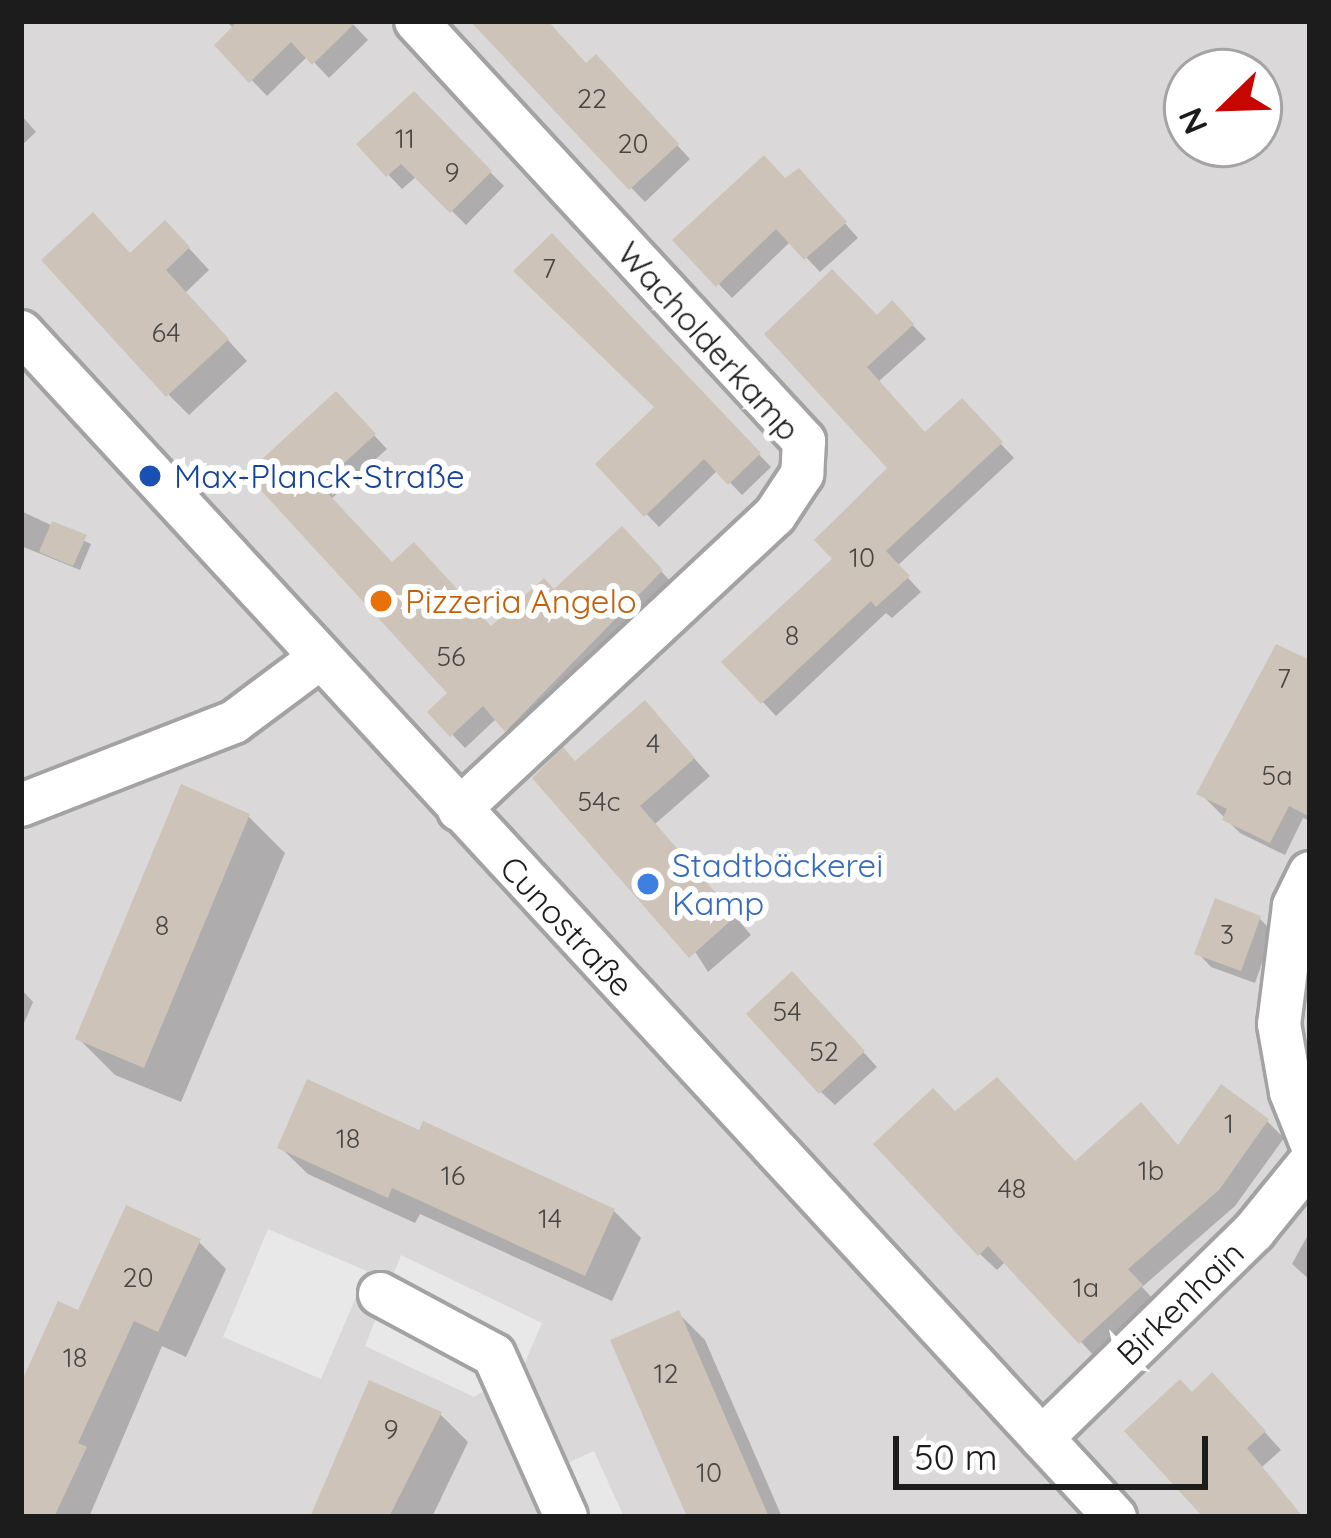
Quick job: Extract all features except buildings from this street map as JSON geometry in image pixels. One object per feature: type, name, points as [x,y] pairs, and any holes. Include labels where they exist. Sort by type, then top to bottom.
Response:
[{"type":"street","name":"Wacholderkamp","points":[[416,21],[804,441],[802,474],[776,515],[459,810]]},
{"type":"street","name":"Cunostraße","points":[[21,332],[1115,1517]]},
{"type":"street","points":[[21,805],[234,722],[320,658]]},
{"type":"street","points":[[1310,873],[1294,906],[1280,1024],[1291,1092],[1310,1140]]},
{"type":"street","name":"Birkenhain","points":[[1042,1438],[1254,1231],[1310,1162]]},
{"type":"street","points":[[380,1294],[494,1355],[566,1517]]},
{"type":"shaded area","points":[[21,21],[1310,21],[1310,1517],[21,1517]]},
{"type":"shaded area","points":[[268,1229],[367,1271],[321,1379],[223,1337]]},
{"type":"shaded area","points":[[401,1255],[542,1323],[523,1367],[474,1397],[365,1346]]},
{"type":"shaded area","points":[[594,1451],[624,1517],[566,1517],[546,1473]]},
{"type":"place","name":"Max-Planck-Straße","points":[[150,476]]},
{"type":"place","name":"Pizzeria Angelo","points":[[381,601]]},
{"type":"place","name":"Stadtbäckerei Kamp","points":[[648,884]]}]
